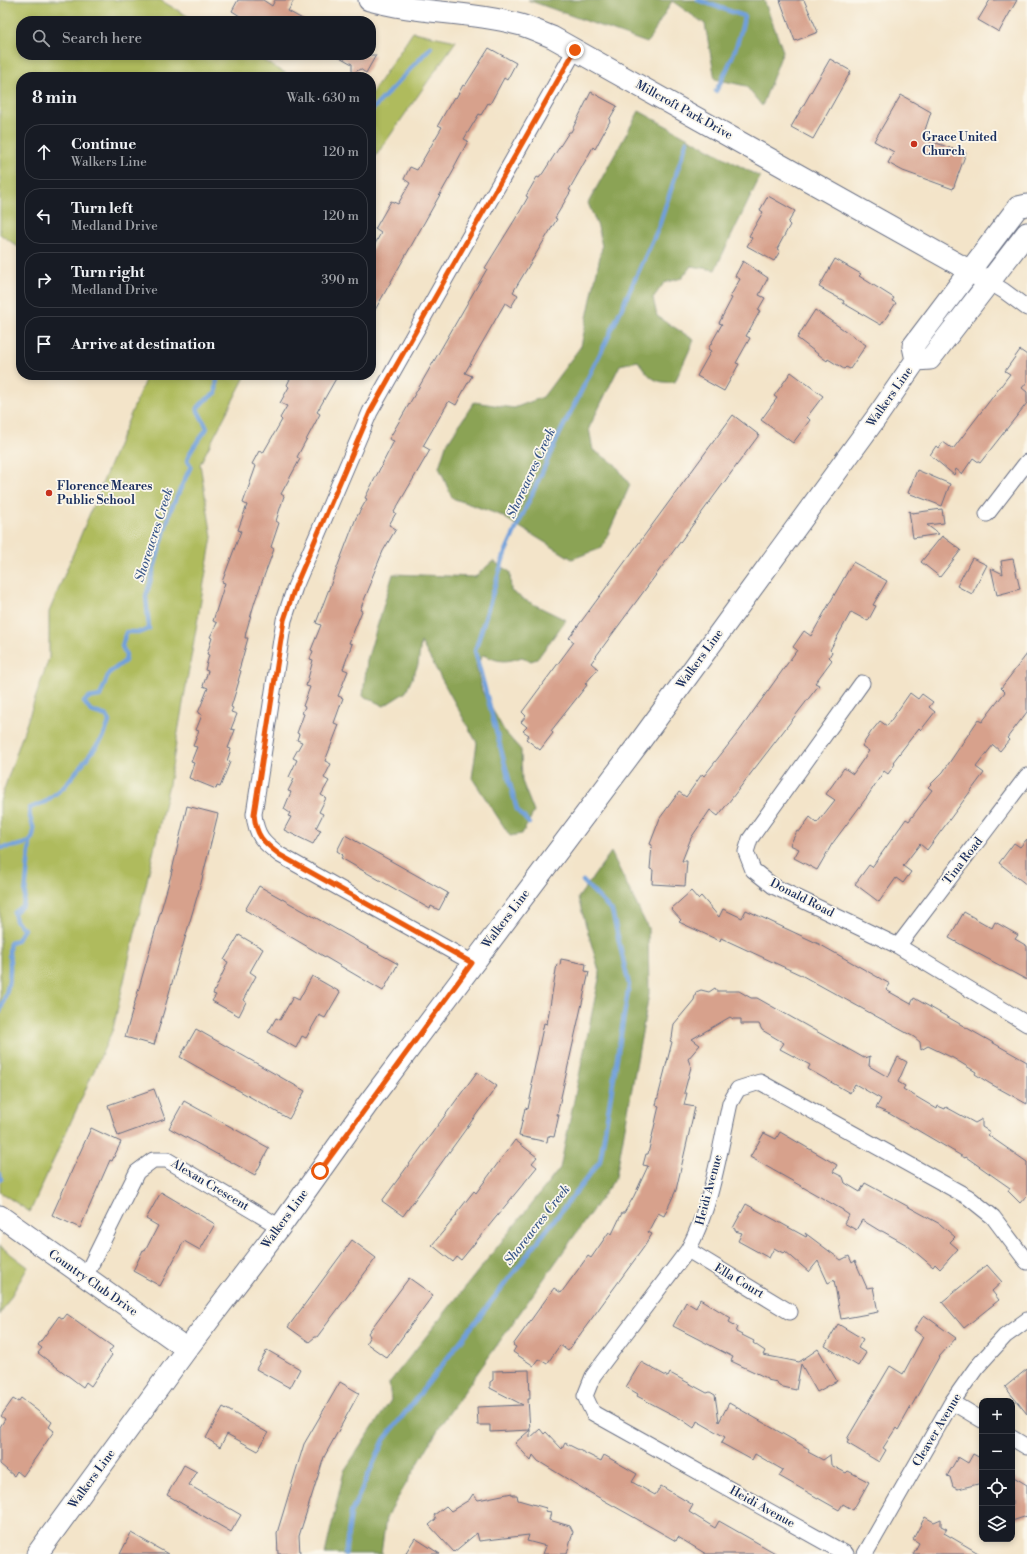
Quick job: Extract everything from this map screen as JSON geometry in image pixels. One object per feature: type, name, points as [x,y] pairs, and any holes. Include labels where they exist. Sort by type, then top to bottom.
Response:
[{"type":"main road","name":"Millcroft Park Drive","points":[[369,0],[389,6],[481,17],[521,25],[552,37],[979,276]]},
{"type":"main road","name":"Walkers Line","points":[[37,1554],[187,1350],[280,1227],[367,1105],[472,963],[639,743],[876,418],[916,360],[930,359],[1018,207],[1027,205]]},
{"type":"main road","name":"Walkers Line","points":[[979,276],[1027,233]]},
{"type":"main road","name":"Country Club Drive","points":[[0,1216],[187,1350]]},
{"type":"street","points":[[472,963],[280,855],[263,842],[255,828],[254,814],[284,620],[295,587],[370,412],[575,50]]},
{"type":"street","points":[[979,276],[1027,308]]},
{"type":"street","points":[[987,514],[1027,462]]},
{"type":"street","name":"Donald Road","points":[[862,682],[750,839],[746,852],[753,870],[773,886],[898,946],[1027,1024]]},
{"type":"street","name":"Tina Road","points":[[898,946],[1021,797],[1027,776]]},
{"type":"street","name":"Heidi Avenue","points":[[846,1554],[593,1413],[585,1396],[593,1376],[688,1250],[698,1231],[710,1196],[730,1103],[738,1089],[760,1082],[968,1197],[993,1217],[1027,1262]]},
{"type":"street","name":"Alexan Crescent","points":[[85,1277],[137,1172],[153,1160],[167,1160],[280,1227]]},
{"type":"street","name":"Ella Court","points":[[688,1250],[790,1312]]},
{"type":"street","name":"Cleaver Avenue","points":[[865,1554],[952,1402],[976,1368],[1005,1336],[1027,1320]]},
{"type":"street","points":[[952,1402],[979,1418]]},
{"type":"street","points":[[1015,1440],[1027,1447]]},
{"type":"green space","points":[[0,0],[160,0],[187,16],[16,16],[16,60],[263,60],[283,72],[16,72],[16,245],[0,234]]},
{"type":"green space","points":[[528,0],[764,0],[783,51],[762,106],[746,86],[715,79],[705,24],[672,1],[647,43]]},
{"type":"green space","points":[[413,32],[456,41],[376,156],[376,87]]},
{"type":"green space","points":[[639,111],[760,177],[715,270],[691,266],[682,278],[664,283],[653,298],[657,316],[694,340],[675,382],[662,382],[653,378],[645,371],[638,361],[620,365],[589,428],[593,450],[615,464],[630,485],[602,548],[572,559],[500,515],[452,498],[439,467],[446,445],[474,402],[514,408],[543,397],[581,346],[602,247],[598,227],[588,203]]},
{"type":"green space","points":[[145,380],[243,380],[200,464],[212,537],[169,784],[113,1029],[30,1212],[0,1192],[0,801],[49,658],[49,612]]},
{"type":"green space","points":[[493,561],[510,572],[511,591],[525,600],[566,620],[537,659],[531,661],[522,657],[502,661],[483,655],[476,666],[482,691],[505,732],[521,750],[522,781],[534,812],[522,834],[510,836],[472,778],[477,743],[421,642],[418,665],[406,692],[384,706],[363,696],[367,660],[393,574],[475,577]]},
{"type":"green space","points":[[611,852],[648,928],[649,994],[616,1177],[442,1423],[386,1518],[381,1554],[325,1554],[344,1471],[391,1400],[389,1383],[560,1168],[600,974],[578,898]]},
{"type":"green space","points":[[0,1246],[28,1267],[0,1315]]},
{"type":"building","points":[[238,0],[263,0],[272,6],[275,0],[294,0],[288,11],[297,16],[240,16],[232,11]]},
{"type":"building","points":[[780,0],[804,0],[818,32],[795,41]]},
{"type":"building","points":[[990,0],[1017,0],[999,32],[978,20]]},
{"type":"building","points":[[489,48],[516,63],[507,80],[504,78],[490,104],[488,103],[481,115],[479,114],[464,139],[468,141],[454,167],[455,168],[376,308],[376,242],[381,233],[376,230],[376,227],[391,201],[398,204],[410,183],[404,179],[410,167],[417,170],[442,127],[438,125],[454,97],[456,98],[463,85],[465,86]]},
{"type":"building","points":[[830,59],[851,71],[813,139],[791,127]]},
{"type":"building","points":[[345,60],[373,60],[367,72],[360,69],[352,72],[352,64]]},
{"type":"building","points":[[591,92],[617,106],[595,149],[593,147],[569,190],[571,191],[555,218],[557,219],[513,292],[518,295],[511,307],[505,303],[465,373],[472,376],[456,405],[449,401],[423,446],[430,450],[394,512],[396,513],[389,525],[396,529],[383,551],[371,580],[372,581],[360,610],[362,611],[349,643],[352,644],[343,669],[348,671],[338,696],[343,698],[334,723],[339,725],[325,761],[331,764],[324,778],[329,781],[321,795],[326,798],[319,812],[323,814],[316,828],[321,830],[313,844],[284,830],[291,817],[288,816],[290,813],[284,809],[291,792],[288,791],[294,779],[289,777],[297,760],[293,758],[302,742],[297,740],[299,734],[297,733],[304,714],[302,713],[305,707],[303,706],[310,687],[306,686],[313,660],[310,659],[313,651],[311,650],[321,625],[316,623],[356,518],[367,499],[365,498],[394,441],[389,439],[487,269],[485,268],[519,213],[528,197],[526,196],[537,177],[539,178],[543,173],[569,132],[571,132]]},
{"type":"building","name":"Grace United Church","points":[[901,95],[931,112],[924,133],[929,134],[927,140],[966,153],[953,189],[903,171],[888,163],[894,152],[874,141]]},
{"type":"building","points":[[768,196],[795,211],[788,223],[790,225],[777,249],[780,251],[774,261],[747,246],[752,238],[749,236],[763,212],[760,210]]},
{"type":"building","points":[[835,259],[861,274],[859,276],[894,298],[892,301],[896,303],[881,325],[819,287]]},
{"type":"building","points":[[743,261],[768,278],[759,295],[765,298],[758,310],[760,311],[746,336],[750,338],[736,363],[739,364],[724,391],[697,376],[711,351],[708,349],[722,324],[719,323],[732,298],[730,297],[740,279],[735,276]]},
{"type":"building","points":[[815,310],[866,345],[850,369],[846,367],[844,369],[828,359],[827,361],[797,338]]},
{"type":"building","points":[[1020,350],[1027,355],[1027,382],[1022,388],[1027,392],[1027,403],[980,463],[973,458],[962,474],[956,469],[954,475],[930,455],[936,446],[939,448],[943,442],[953,449],[1010,374],[1005,371]]},
{"type":"building","points":[[791,372],[823,396],[807,417],[810,420],[793,443],[761,420],[777,398],[774,396]]},
{"type":"building","points":[[290,380],[335,380],[317,412],[320,414],[297,457],[300,459],[281,494],[284,496],[276,521],[279,523],[271,547],[274,549],[255,601],[246,632],[245,638],[248,638],[239,670],[241,671],[239,681],[231,707],[233,708],[231,712],[237,714],[231,729],[235,730],[228,748],[231,749],[227,761],[230,762],[220,787],[217,786],[216,789],[189,778],[194,763],[191,762],[197,747],[193,746],[199,731],[196,730],[202,715],[198,713],[208,688],[203,686],[208,671],[205,670],[209,655],[207,654],[212,638],[210,637],[217,623],[213,621],[225,583],[222,582],[241,531],[238,530],[247,505],[243,503],[256,466],[252,464],[259,451],[263,453],[282,420],[280,418],[287,406],[280,403],[289,387],[287,385]]},
{"type":"building","points":[[733,415],[759,435],[591,663],[598,669],[585,684],[587,685],[551,731],[553,733],[540,750],[526,739],[529,735],[523,731],[527,727],[521,722],[526,716],[522,712],[574,642],[569,638]]},
{"type":"building","points":[[917,470],[950,484],[942,506],[908,493]]},
{"type":"building","points":[[942,509],[944,523],[927,525],[939,534],[913,538],[909,511],[912,513]]},
{"type":"building","points":[[942,536],[961,550],[940,577],[921,562]]},
{"type":"building","points":[[972,558],[987,565],[972,594],[957,586]]},
{"type":"building","points":[[1013,559],[1020,589],[997,595],[991,568],[1003,574],[1001,561]]},
{"type":"building","points":[[853,562],[887,581],[873,605],[876,606],[868,621],[851,612],[830,650],[832,652],[829,657],[832,660],[815,683],[819,685],[718,816],[710,810],[691,838],[682,861],[687,861],[685,886],[652,884],[653,870],[650,869],[652,845],[650,844],[660,818],[679,792],[686,797],[702,774],[704,776],[740,730],[797,650],[793,647],[804,631],[811,636]]},
{"type":"building","points":[[1027,654],[1027,712],[1007,738],[1009,740],[1000,751],[993,745],[976,767],[984,773],[927,850],[920,844],[903,866],[911,872],[903,883],[896,878],[879,902],[855,884],[869,865],[872,867],[906,819],[909,821],[932,790],[928,787],[943,772],[978,720],[982,722],[1005,692],[1001,688]]},
{"type":"building","points":[[910,693],[918,699],[922,694],[933,702],[929,707],[935,712],[921,730],[919,728],[893,762],[895,764],[888,774],[884,771],[867,797],[832,844],[817,870],[794,858],[799,849],[790,845],[797,831],[799,832],[810,817],[817,823],[835,800],[826,794],[844,768],[853,774],[869,751],[862,746],[871,732],[880,721],[887,726]]},
{"type":"building","points":[[187,806],[218,814],[201,883],[154,1045],[125,1037],[171,875]]},
{"type":"building","points":[[345,835],[448,893],[439,910],[431,906],[430,909],[341,858],[343,855],[337,851]]},
{"type":"building","points":[[1027,839],[1027,885],[999,863],[1014,843],[1020,847]]},
{"type":"building","points":[[259,886],[398,964],[383,991],[245,910]]},
{"type":"building","points":[[691,891],[698,899],[701,896],[719,917],[723,909],[742,918],[746,910],[819,944],[890,984],[886,990],[911,1004],[914,998],[1027,1062],[1027,1104],[989,1083],[975,1074],[976,1072],[953,1058],[928,1046],[921,1050],[920,1042],[914,1037],[801,975],[721,938],[720,941],[679,922],[681,920],[671,909]]},
{"type":"building","points":[[964,912],[992,928],[995,922],[1018,935],[1015,939],[1027,946],[1027,980],[949,938]]},
{"type":"building","points":[[239,935],[263,949],[250,972],[256,976],[243,1000],[246,1002],[239,1016],[212,1001],[216,995],[213,994],[228,962],[224,960]]},
{"type":"building","points":[[561,959],[586,964],[585,971],[589,972],[557,1115],[559,1115],[554,1137],[548,1136],[547,1142],[519,1136],[525,1108],[528,1109],[533,1085],[531,1084],[544,1023],[547,1024],[557,964],[560,965]]},
{"type":"building","points":[[312,976],[340,992],[325,1018],[319,1015],[306,1038],[302,1036],[296,1048],[268,1032],[276,1018],[280,1020],[293,997],[299,1000]]},
{"type":"building","points":[[715,988],[717,991],[739,991],[751,998],[757,998],[864,1058],[870,1056],[869,1066],[888,1077],[898,1057],[907,1062],[898,1082],[905,1086],[903,1089],[937,1109],[938,1106],[945,1109],[946,1107],[975,1123],[982,1119],[982,1127],[990,1132],[988,1135],[1027,1162],[1027,1195],[1020,1203],[1008,1191],[1010,1188],[966,1157],[965,1158],[890,1114],[876,1108],[881,1099],[855,1084],[850,1093],[808,1069],[810,1065],[780,1049],[784,1043],[762,1030],[759,1024],[741,1024],[741,1019],[733,1019],[730,1017],[692,1039],[700,1045],[688,1059],[691,1067],[684,1093],[687,1093],[684,1105],[695,1107],[676,1190],[664,1216],[658,1213],[648,1232],[652,1234],[644,1247],[568,1351],[560,1345],[547,1364],[539,1359],[534,1366],[513,1352],[516,1347],[513,1345],[554,1288],[561,1293],[588,1256],[591,1258],[609,1232],[612,1234],[622,1213],[624,1213],[634,1196],[648,1166],[643,1165],[646,1154],[648,1154],[659,1106],[656,1105],[672,1042],[670,1041],[672,1038],[674,1024],[694,1000],[696,992],[701,990],[709,992]]},
{"type":"building","points":[[196,1029],[305,1091],[289,1119],[180,1057]]},
{"type":"building","points":[[477,1072],[497,1086],[403,1216],[382,1201]]},
{"type":"building","points":[[154,1089],[165,1119],[118,1136],[108,1105]]},
{"type":"building","points":[[184,1101],[269,1148],[255,1175],[169,1128]]},
{"type":"building","points":[[91,1128],[121,1142],[112,1161],[110,1160],[80,1228],[52,1215]]},
{"type":"building","points":[[780,1132],[837,1165],[833,1172],[843,1177],[845,1183],[860,1192],[865,1183],[940,1224],[955,1237],[950,1242],[958,1249],[940,1269],[935,1264],[933,1267],[907,1245],[862,1220],[856,1230],[844,1223],[849,1215],[843,1210],[750,1157],[764,1133],[776,1139]]},
{"type":"building","points":[[515,1140],[537,1157],[532,1163],[537,1167],[461,1260],[457,1257],[453,1262],[432,1245],[457,1215],[456,1214],[474,1191],[476,1193]]},
{"type":"building","points":[[161,1192],[215,1224],[200,1250],[184,1241],[160,1286],[133,1271],[143,1250],[145,1251],[158,1226],[146,1219]]},
{"type":"building","points":[[746,1204],[806,1237],[807,1236],[805,1233],[841,1260],[849,1256],[852,1263],[855,1261],[867,1288],[873,1287],[878,1312],[841,1319],[834,1280],[828,1283],[818,1261],[809,1272],[785,1251],[783,1253],[774,1248],[769,1258],[738,1241],[742,1233],[735,1231],[733,1228]]},
{"type":"building","points":[[352,1240],[376,1258],[317,1337],[309,1342],[288,1327]]},
{"type":"building","points":[[987,1265],[1002,1282],[992,1291],[999,1300],[964,1328],[942,1302]]},
{"type":"building","points":[[409,1278],[433,1295],[387,1358],[366,1343],[370,1336],[368,1333]]},
{"type":"building","points":[[700,1299],[731,1318],[729,1322],[738,1327],[736,1332],[754,1341],[753,1343],[765,1351],[763,1355],[799,1362],[818,1349],[837,1381],[817,1392],[801,1364],[796,1390],[779,1386],[777,1382],[767,1380],[767,1378],[731,1361],[733,1357],[673,1326],[686,1302],[696,1308]]},
{"type":"building","points":[[67,1314],[113,1347],[109,1352],[112,1355],[91,1386],[86,1382],[83,1387],[38,1353],[42,1348],[38,1345],[59,1316],[63,1319]]},
{"type":"building","points":[[924,1315],[956,1338],[939,1357],[898,1430],[896,1428],[883,1448],[886,1450],[879,1462],[847,1443],[849,1440],[847,1439],[890,1366],[903,1374],[923,1337],[914,1330]]},
{"type":"building","points":[[838,1324],[863,1339],[858,1348],[866,1353],[858,1366],[825,1346]]},
{"type":"building","points":[[267,1350],[300,1369],[290,1388],[256,1369]]},
{"type":"building","points":[[641,1362],[668,1377],[670,1373],[707,1393],[710,1392],[715,1395],[719,1422],[729,1403],[809,1449],[808,1452],[823,1460],[830,1455],[831,1465],[846,1473],[848,1471],[869,1482],[853,1510],[843,1504],[839,1510],[779,1476],[783,1470],[755,1454],[752,1460],[721,1443],[725,1437],[697,1421],[694,1428],[681,1419],[637,1396],[638,1394],[626,1387]]},
{"type":"building","points":[[1027,1369],[1027,1414],[1015,1398],[1005,1387]]},
{"type":"building","points":[[529,1370],[530,1399],[528,1399],[530,1430],[490,1432],[490,1425],[478,1425],[477,1407],[523,1405],[490,1388],[490,1382],[493,1380],[493,1371]]},
{"type":"building","points":[[340,1382],[359,1393],[324,1457],[299,1536],[300,1554],[278,1554],[277,1533],[304,1444]]},
{"type":"building","points":[[21,1398],[52,1422],[49,1427],[54,1431],[23,1476],[17,1471],[14,1476],[0,1464],[0,1427],[5,1419],[1,1416],[13,1399],[18,1402]]},
{"type":"building","points":[[223,1407],[268,1433],[258,1451],[227,1434],[220,1447],[206,1438]]},
{"type":"building","points":[[540,1429],[544,1434],[546,1432],[562,1449],[565,1443],[601,1461],[604,1455],[637,1474],[632,1482],[655,1495],[661,1486],[693,1505],[689,1512],[715,1528],[719,1521],[777,1554],[706,1554],[678,1537],[676,1541],[582,1488],[538,1461],[533,1455],[531,1461],[515,1443],[530,1430],[530,1438]]},
{"type":"building","points":[[973,1454],[979,1457],[979,1484],[958,1489],[953,1487],[950,1477],[947,1476],[958,1457],[968,1463]]},
{"type":"building","points":[[184,1465],[197,1472],[189,1485],[241,1515],[231,1532],[167,1495]]},
{"type":"building","points":[[1015,1478],[1027,1485],[1027,1516],[1015,1520]]},
{"type":"building","points":[[512,1493],[512,1495],[517,1495],[518,1500],[546,1508],[545,1511],[551,1512],[549,1520],[570,1526],[573,1532],[567,1554],[543,1554],[546,1546],[527,1541],[529,1535],[479,1541],[477,1533],[454,1552],[429,1525],[436,1519],[434,1515],[446,1506],[451,1511],[469,1500],[473,1494],[478,1500]]},
{"type":"building","points":[[925,1517],[934,1522],[941,1519],[941,1526],[947,1529],[944,1533],[980,1554],[913,1554],[919,1543],[913,1539]]},
{"type":"building","points":[[131,1533],[168,1554],[120,1554]]},
{"type":"building","points":[[415,1538],[440,1554],[405,1554]]},
{"type":"waterway","name":"Shoreacres Creek","points":[[698,0],[744,16],[740,35],[733,54],[716,91]]},
{"type":"waterway","name":"Shoreacres Creek","points":[[376,106],[431,47]]},
{"type":"waterway","name":"Shoreacres Creek","points":[[529,823],[517,810],[475,651],[505,553],[559,435],[606,342],[658,229],[687,141]]},
{"type":"waterway","name":"Shoreacres Creek","points":[[0,1012],[10,977],[10,943],[16,941],[24,929],[16,921],[14,913],[23,905],[25,896],[30,842],[34,832],[29,813],[30,808],[45,802],[64,787],[103,738],[109,722],[107,716],[91,711],[84,702],[88,698],[100,696],[109,673],[125,661],[126,655],[122,646],[126,632],[142,632],[149,629],[146,596],[171,509],[191,466],[187,460],[193,447],[207,428],[197,409],[204,401],[216,393],[217,380]]},
{"type":"waterway","name":"Shoreacres Creek","points":[[0,848],[30,842]]},
{"type":"waterway","name":"Shoreacres Creek","points":[[345,1554],[351,1513],[384,1440],[600,1161],[629,985],[612,911],[583,881]]},
{"type":"waterway","name":"Shoreacres Creek","points":[[0,1174],[1,1179]]},
{"type":"place","name":"Grace United Church","points":[[914,144]]},
{"type":"place","name":"Florence Meares Public School","points":[[49,493]]},
{"type":"route","points":[[320,1171],[472,963],[280,855],[263,842],[255,828],[254,814],[284,620],[295,587],[370,412],[575,50]]}]
